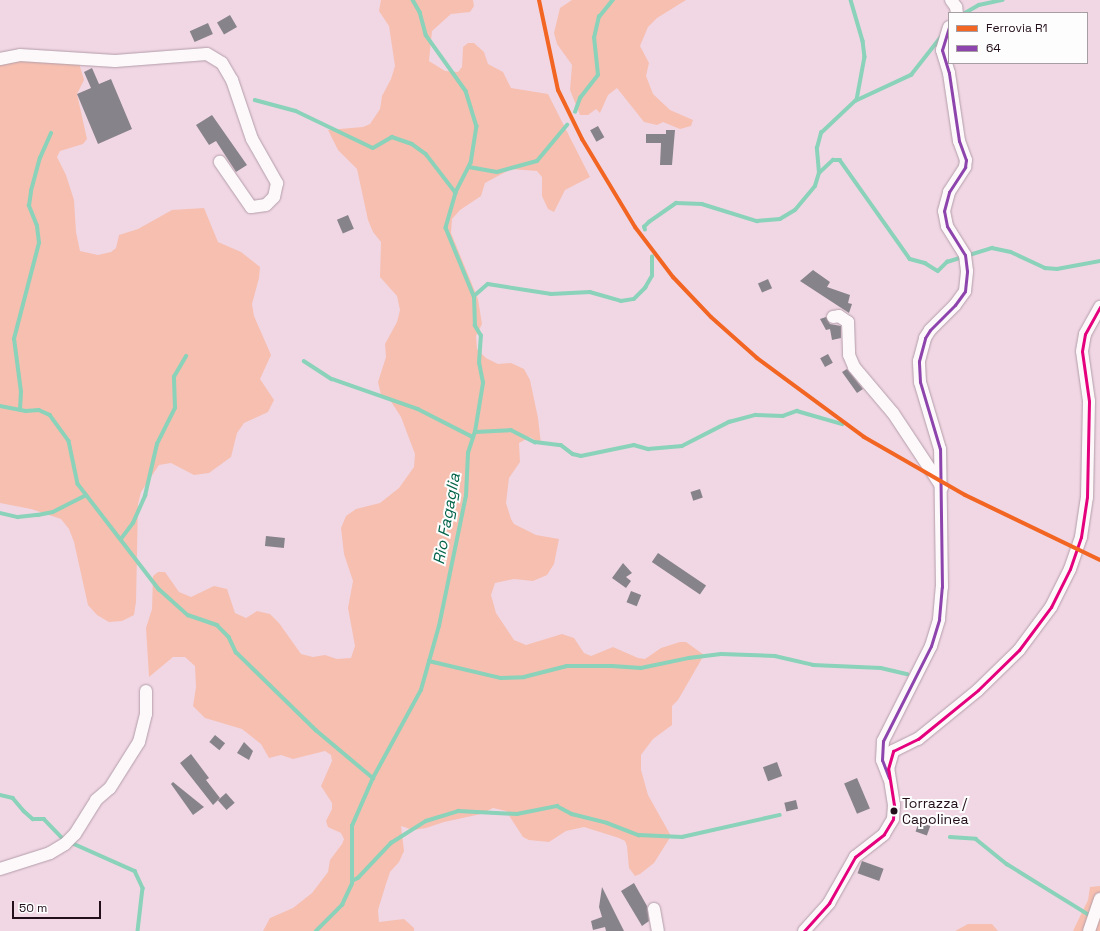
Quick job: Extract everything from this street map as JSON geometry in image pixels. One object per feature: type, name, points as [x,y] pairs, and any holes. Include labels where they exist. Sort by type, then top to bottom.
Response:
[{"type":"street","points":[[951,0],[956,7],[957,12]]},
{"type":"street","points":[[889,778],[882,760],[883,741],[931,646],[939,618],[942,587],[942,488],[940,449],[920,382],[919,361],[925,338],[930,330],[955,305],[965,291],[968,270],[965,255],[947,226],[944,211],[949,192],[965,167],[966,160],[959,141],[949,73],[942,50],[948,30]]},
{"type":"street","points":[[0,58],[20,55],[115,61],[207,54],[222,64],[232,80],[252,139],[276,183],[274,197],[266,205],[251,207],[220,162]]},
{"type":"street","points":[[804,931],[829,903],[855,857],[884,834],[893,819],[894,805],[888,769],[893,752],[918,739],[972,695],[1019,650],[1051,607],[1070,569],[1081,537],[1087,497],[1089,401],[1082,351],[1085,334],[1100,307]]},
{"type":"street","points":[[833,317],[839,316],[848,322],[849,355],[854,367],[893,413],[942,488]]},
{"type":"street","points":[[0,869],[50,853],[65,844],[75,834],[96,800],[110,788],[139,742],[146,714],[146,691]]},
{"type":"street","points":[[1089,931],[1100,900]]},
{"type":"street","points":[[654,909],[658,931]]},
{"type":"shaded area","points":[[381,0],[473,0],[474,6],[470,12],[451,14],[432,31],[429,61],[445,71],[458,72],[462,67],[463,47],[468,43],[474,43],[484,52],[488,64],[503,72],[511,88],[548,94],[590,177],[565,190],[554,212],[548,209],[542,196],[542,177],[537,171],[511,169],[485,183],[481,196],[460,210],[452,219],[451,233],[478,299],[482,324],[476,336],[477,349],[486,358],[498,364],[511,363],[524,369],[530,380],[538,418],[541,444],[530,437],[519,443],[520,462],[509,478],[506,503],[511,519],[514,524],[536,535],[559,539],[554,564],[547,575],[533,581],[514,579],[495,583],[491,595],[496,613],[514,640],[526,645],[562,634],[574,638],[584,653],[591,656],[613,647],[638,658],[645,659],[661,648],[680,642],[686,642],[704,655],[678,700],[672,706],[672,725],[653,739],[641,755],[641,770],[648,795],[671,836],[654,863],[640,874],[635,876],[629,868],[627,846],[625,841],[619,838],[584,827],[566,831],[549,842],[529,840],[523,837],[506,811],[493,808],[481,814],[444,822],[426,828],[413,830],[401,826],[404,851],[399,862],[390,872],[378,910],[379,922],[404,919],[414,928],[414,931],[263,931],[270,918],[293,908],[312,893],[328,872],[330,860],[344,839],[341,833],[328,827],[326,821],[332,809],[332,803],[321,786],[332,761],[331,755],[325,751],[293,759],[281,755],[269,758],[261,744],[242,729],[205,718],[193,706],[196,687],[195,666],[185,657],[173,657],[149,677],[146,628],[152,609],[153,576],[158,572],[165,572],[179,592],[191,597],[214,586],[227,589],[235,613],[246,618],[257,611],[270,614],[279,623],[301,654],[313,657],[325,655],[337,659],[351,658],[355,646],[348,608],[353,581],[344,554],[341,528],[346,516],[356,509],[380,503],[399,488],[414,467],[415,454],[401,417],[390,400],[381,395],[378,382],[386,357],[385,344],[397,322],[400,310],[397,296],[380,277],[381,242],[373,232],[368,220],[357,169],[338,150],[328,130],[363,127],[370,124],[380,109],[382,96],[391,79],[395,66],[389,26],[379,11]]},
{"type":"shaded area","points":[[572,0],[686,0],[657,18],[648,27],[640,46],[649,63],[646,76],[653,94],[670,110],[693,120],[691,126],[680,129],[663,122],[657,125],[644,122],[617,88],[608,95],[600,113],[596,109],[588,115],[580,115],[570,90],[572,65],[557,44],[554,33],[560,8]]},
{"type":"shaded area","points":[[16,59],[79,63],[84,80],[77,94],[87,139],[83,144],[60,151],[57,157],[66,175],[74,200],[76,232],[80,251],[98,255],[111,252],[116,248],[119,235],[138,229],[172,210],[204,208],[218,242],[241,252],[260,267],[259,278],[252,304],[254,316],[271,355],[260,379],[274,400],[268,412],[244,423],[237,433],[231,457],[209,473],[194,475],[171,463],[159,465],[141,492],[138,504],[136,602],[134,615],[122,621],[109,622],[97,615],[88,605],[74,542],[69,529],[61,519],[31,509],[0,503],[0,62]]},
{"type":"shaded area","points":[[1100,886],[1100,931],[1073,931],[1088,900],[1090,887]]},
{"type":"shaded area","points":[[968,924],[992,924],[998,931],[955,931]]},
{"type":"building","points":[[230,15],[237,27],[224,35],[217,22]]},
{"type":"building","points":[[208,23],[213,34],[195,42],[190,31]]},
{"type":"building","points":[[92,68],[99,84],[111,79],[132,129],[98,144],[77,94],[91,88],[84,72]]},
{"type":"building","points":[[212,115],[247,165],[236,172],[216,141],[209,145],[196,125]]},
{"type":"building","points":[[598,126],[604,137],[596,142],[590,130]]},
{"type":"building","points":[[666,130],[675,130],[672,165],[660,165],[661,143],[646,143],[646,134],[666,134]]},
{"type":"building","points":[[348,215],[354,229],[343,233],[337,220]]},
{"type":"building","points":[[813,270],[830,282],[827,287],[850,295],[848,303],[852,304],[849,313],[800,281]]},
{"type":"building","points":[[768,279],[772,288],[762,293],[758,283]]},
{"type":"building","points":[[826,317],[830,324],[841,326],[841,338],[832,340],[830,329],[826,330],[820,319]]},
{"type":"building","points":[[828,354],[833,363],[825,367],[820,358]]},
{"type":"building","points":[[847,369],[863,389],[857,393],[842,372]]},
{"type":"building","points":[[700,489],[703,498],[693,501],[690,492]]},
{"type":"building","points":[[266,536],[285,538],[284,548],[265,546]]},
{"type":"building","points":[[658,553],[706,585],[700,595],[652,562]]},
{"type":"building","points":[[623,563],[632,573],[626,577],[631,581],[626,588],[612,578]]},
{"type":"building","points":[[631,591],[641,595],[637,606],[627,602]]},
{"type":"building","points":[[215,735],[225,743],[219,750],[209,742]]},
{"type":"building","points":[[244,742],[253,751],[249,760],[237,753]]},
{"type":"building","points":[[191,754],[209,778],[206,780],[220,798],[213,805],[180,763]]},
{"type":"building","points":[[777,762],[782,776],[768,781],[763,767]]},
{"type":"building","points":[[857,778],[870,808],[857,814],[844,783]]},
{"type":"building","points":[[173,782],[204,807],[193,815],[171,784]]},
{"type":"building","points":[[226,793],[235,803],[227,810],[218,800]]},
{"type":"building","points":[[796,800],[798,809],[786,811],[784,803]]},
{"type":"building","points":[[919,822],[930,826],[927,836],[916,831]]},
{"type":"building","points":[[862,861],[884,869],[879,881],[858,873]]},
{"type":"building","points":[[634,883],[647,906],[649,921],[642,926],[621,891]]},
{"type":"building","points":[[602,887],[624,931],[606,931],[605,927],[593,930],[591,921],[602,917],[599,907]]},
{"type":"waterway","points":[[413,0],[420,12],[426,35],[466,91],[477,126],[471,163],[456,193],[446,228],[474,296]]},
{"type":"waterway","points":[[575,112],[580,98],[598,75],[594,38],[599,17],[613,0]]},
{"type":"waterway","points":[[851,0],[863,41],[865,57],[857,100]]},
{"type":"waterway","points":[[967,12],[979,5],[1002,0]]},
{"type":"waterway","points":[[645,230],[644,227],[649,222],[676,203],[702,204],[757,221],[780,219],[795,210],[815,186],[819,173],[817,148],[821,133],[855,101],[911,75],[941,37]]},
{"type":"waterway","points":[[255,100],[296,111],[373,148],[392,137],[412,144],[426,154],[456,193]]},
{"type":"waterway","points":[[469,167],[497,172],[537,161],[567,125]]},
{"type":"waterway","points":[[20,410],[21,392],[14,339],[39,243],[37,226],[29,206],[31,191],[40,158],[51,133]]},
{"type":"waterway","points":[[819,173],[833,160],[840,160],[910,259],[925,263],[938,271],[947,262],[992,248],[1011,252],[1045,268],[1057,269],[1100,261]]},
{"type":"waterway","name":"Rio Fagaglia","points":[[316,931],[342,905],[352,884],[352,826],[373,778],[421,690],[439,626],[466,496],[468,453],[475,432],[483,383],[479,363],[481,336],[475,326],[474,296],[488,284],[551,294],[590,292],[621,301],[634,299],[645,288],[652,276],[652,257]]},
{"type":"waterway","points":[[121,539],[133,523],[145,496],[157,444],[175,408],[174,377],[186,356]]},
{"type":"waterway","points":[[304,361],[332,379],[418,409],[473,437]]},
{"type":"waterway","points":[[0,406],[26,411],[39,410],[50,415],[69,441],[78,484],[159,589],[188,615],[217,625],[229,637],[236,652],[316,730],[373,778]]},
{"type":"waterway","points":[[475,432],[511,430],[535,442],[561,445],[573,454],[581,456],[634,445],[648,449],[682,446],[729,422],[755,415],[783,416],[797,411],[842,424]]},
{"type":"waterway","points":[[0,513],[18,517],[53,512],[86,495]]},
{"type":"waterway","points":[[429,661],[501,678],[524,677],[567,666],[612,666],[641,668],[689,658],[721,654],[775,656],[813,665],[881,668],[907,674]]},
{"type":"waterway","points":[[0,795],[13,798],[33,819],[44,819],[63,839],[135,871],[143,888],[138,931]]},
{"type":"waterway","points":[[352,881],[358,878],[391,843],[426,821],[458,811],[517,814],[557,806],[572,814],[607,823],[639,835],[682,837],[780,815]]},
{"type":"waterway","points":[[950,837],[976,839],[1007,864],[1091,916]]},
{"type":"rail line","name":"R1","points":[[539,0],[558,90],[582,139],[635,227],[673,277],[711,317],[757,358],[864,437],[965,495],[1100,560]]},
{"type":"transit line","name":"64","points":[[889,778],[882,760],[883,741],[931,646],[939,619],[942,587],[940,449],[920,382],[919,361],[925,338],[930,330],[955,305],[965,291],[967,271],[965,255],[947,226],[944,211],[949,192],[965,167],[966,160],[959,141],[949,73],[942,50],[948,30]]},
{"type":"transit line","points":[[804,931],[829,903],[855,857],[884,834],[893,819],[894,805],[888,769],[893,751],[918,739],[978,690],[1019,650],[1051,607],[1070,569],[1081,537],[1087,497],[1089,401],[1082,351],[1085,334],[1100,307]]},
{"type":"place","name":"Torrazza / Capolinea","points":[[894,811]]}]
